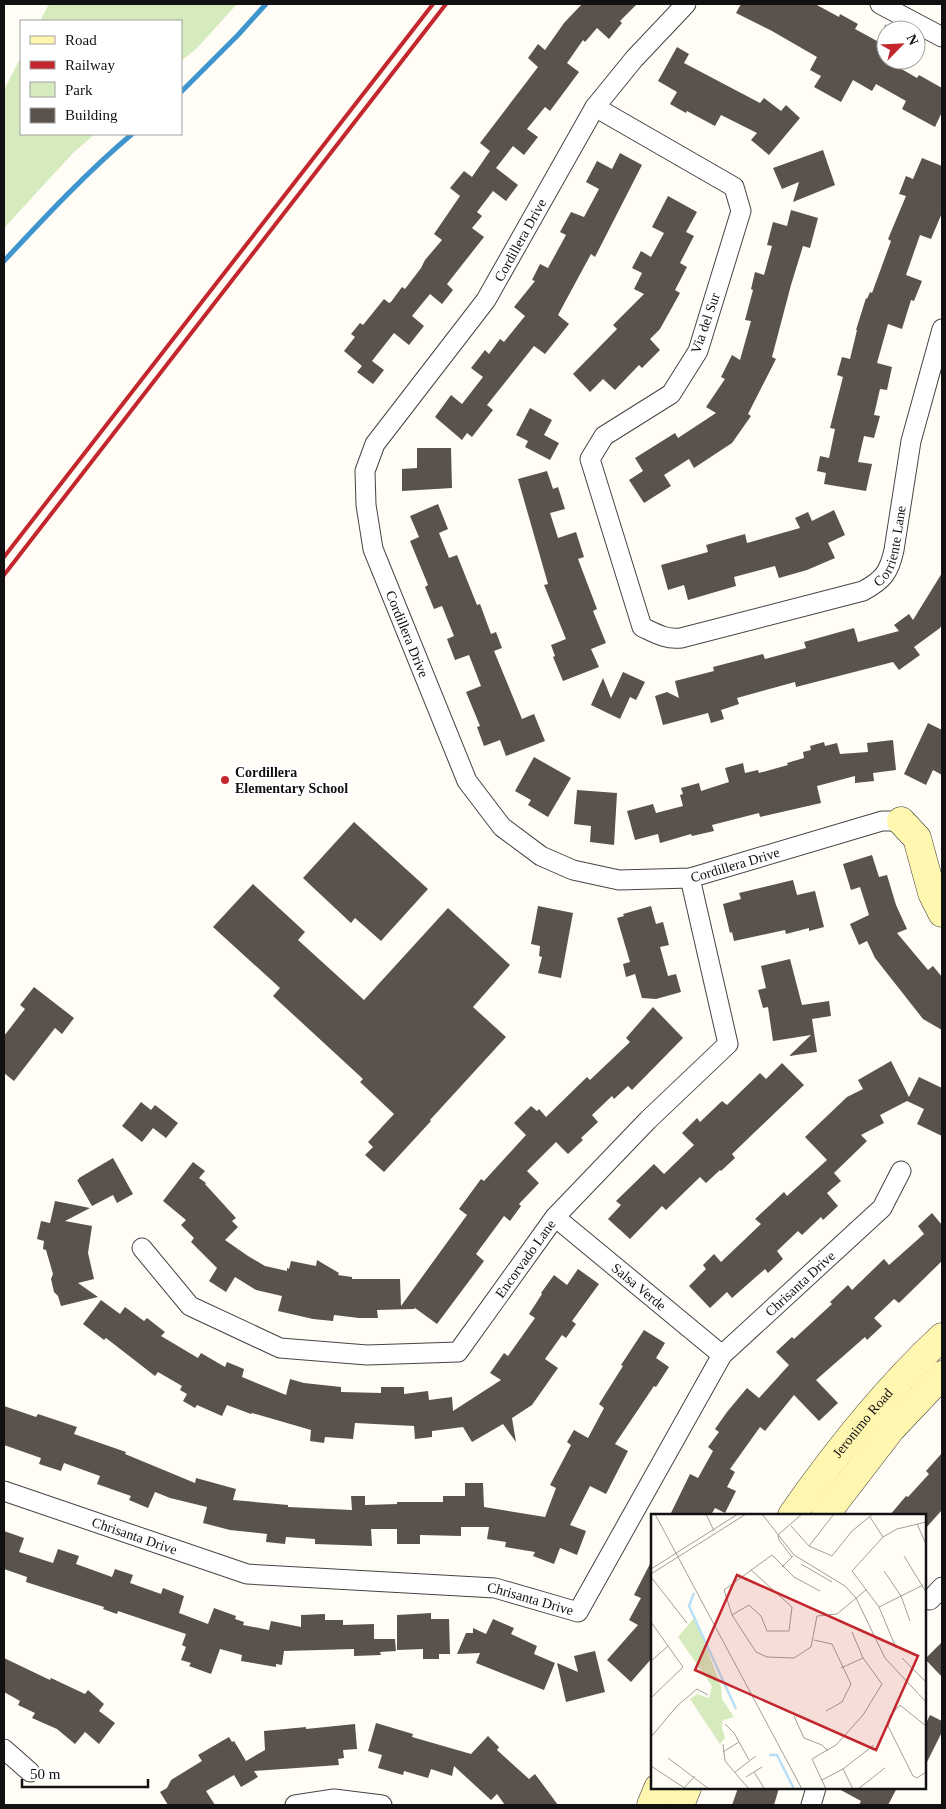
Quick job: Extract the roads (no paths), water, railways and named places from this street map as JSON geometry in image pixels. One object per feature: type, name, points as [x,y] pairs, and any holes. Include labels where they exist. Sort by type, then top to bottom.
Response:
[{"type":"main road","name":"Cordillera Drive","points":[[901,821],[917,838],[932,893],[942,913]]},
{"type":"main road","name":"Jeronimo Road","points":[[793,1514],[812,1485],[855,1431],[889,1391],[942,1337]]},
{"type":"main road","name":"Jeronimo Road","points":[[826,1514],[891,1429],[942,1375]]},
{"type":"main road","points":[[651,1805],[658,1789]]},
{"type":"main road","points":[[680,1805],[687,1789]]},
{"type":"street","name":"Cordillera Drive","points":[[686,4],[634,59],[595,107],[486,300],[375,444],[365,471],[366,505],[373,549],[467,781],[502,827],[541,856],[573,870],[619,880],[690,878],[882,821],[901,821]]},
{"type":"street","points":[[880,4],[942,37]]},
{"type":"street","name":"Via del Sur","points":[[595,107],[734,187],[741,211],[698,351],[671,394],[604,436],[590,459],[642,627],[672,639]]},
{"type":"street","name":"Corriente Lane","points":[[672,639],[863,591],[876,584],[884,576],[890,566],[894,550],[911,441],[942,329]]},
{"type":"street","name":"Encorvado Lane","points":[[142,1248],[190,1306],[280,1348],[366,1355],[458,1352],[555,1217],[648,1120],[728,1044],[690,878]]},
{"type":"street","name":"Chrisanta Drive","points":[[4,1491],[247,1574],[495,1588],[578,1612],[722,1355],[882,1208],[901,1171]]},
{"type":"street","name":"Salsa Verde","points":[[555,1217],[722,1355]]},
{"type":"street","points":[[4,1749],[30,1772]]},
{"type":"street","points":[[811,1805],[816,1789]]},
{"type":"street","points":[[295,1805],[334,1800],[382,1805]]},
{"type":"waterway","points":[[182,91],[266,4]]},
{"type":"waterway","points":[[4,261],[82,180],[131,135]]},
{"type":"railway","points":[[4,557],[433,4]]},
{"type":"railway","points":[[4,575],[446,4]]},
{"type":"place","name":"Cordillera Elementary School","points":[[225,780]]}]
